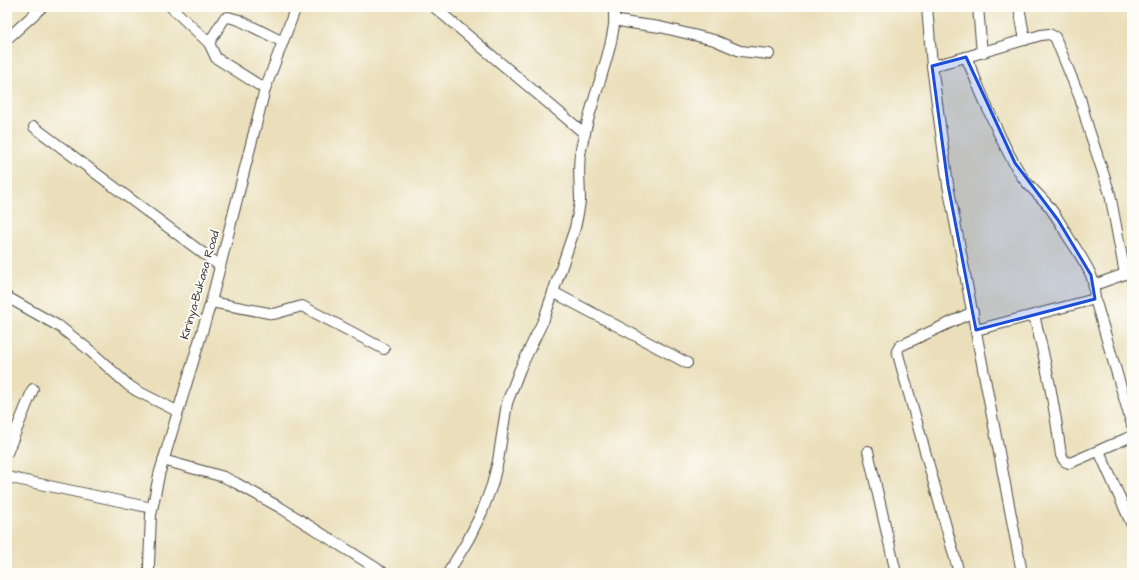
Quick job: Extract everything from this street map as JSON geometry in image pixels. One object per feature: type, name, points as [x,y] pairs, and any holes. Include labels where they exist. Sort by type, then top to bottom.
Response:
[{"type":"street","points":[[7,39],[42,7]]},
{"type":"street","points":[[171,7],[209,43],[216,58],[265,89]]},
{"type":"street","name":"Kirinya-Bukasa Road","points":[[150,573],[149,564],[152,508],[163,460],[211,302],[265,89],[296,7]]},
{"type":"street","points":[[434,7],[585,134]]},
{"type":"street","points":[[448,573],[468,540],[492,485],[498,461],[507,403],[520,369],[544,320],[578,213],[580,166],[585,134],[605,65],[615,20],[613,7]]},
{"type":"street","points":[[927,7],[932,66],[948,185],[1022,573]]},
{"type":"street","points":[[978,7],[982,53]]},
{"type":"street","points":[[1019,7],[1025,40]]},
{"type":"street","points":[[209,43],[224,19],[228,17],[239,20],[283,42]]},
{"type":"street","points":[[615,20],[660,27],[714,40],[740,51],[769,54]]},
{"type":"street","points":[[932,66],[1041,35],[1049,34],[1055,37],[1080,98],[1110,194],[1128,273],[1094,285]]},
{"type":"street","points":[[966,57],[999,134],[1023,178],[1058,220],[1091,275],[1094,285],[1095,299],[1132,425]]},
{"type":"street","points":[[34,127],[220,266]]},
{"type":"street","points":[[553,292],[687,363]]},
{"type":"street","points":[[7,297],[60,327],[88,349],[136,391],[177,411]]},
{"type":"street","points":[[976,330],[1095,299]]},
{"type":"street","points":[[211,302],[274,314],[302,306],[384,349]]},
{"type":"street","points":[[958,573],[897,351],[900,346],[973,312]]},
{"type":"street","points":[[1034,315],[1045,358],[1055,408],[1061,455],[1065,461],[1069,463],[1132,436]]},
{"type":"street","points":[[7,453],[33,388]]},
{"type":"street","points":[[1099,450],[1132,525]]},
{"type":"street","points":[[868,451],[896,573]]},
{"type":"street","points":[[163,460],[224,477],[236,483],[295,516],[384,573]]},
{"type":"street","points":[[7,477],[152,508]]},
{"type":"highlighted area","points":[[966,57],[1015,163],[1058,220],[1091,275],[1095,299],[976,330],[948,185],[932,66]]}]
